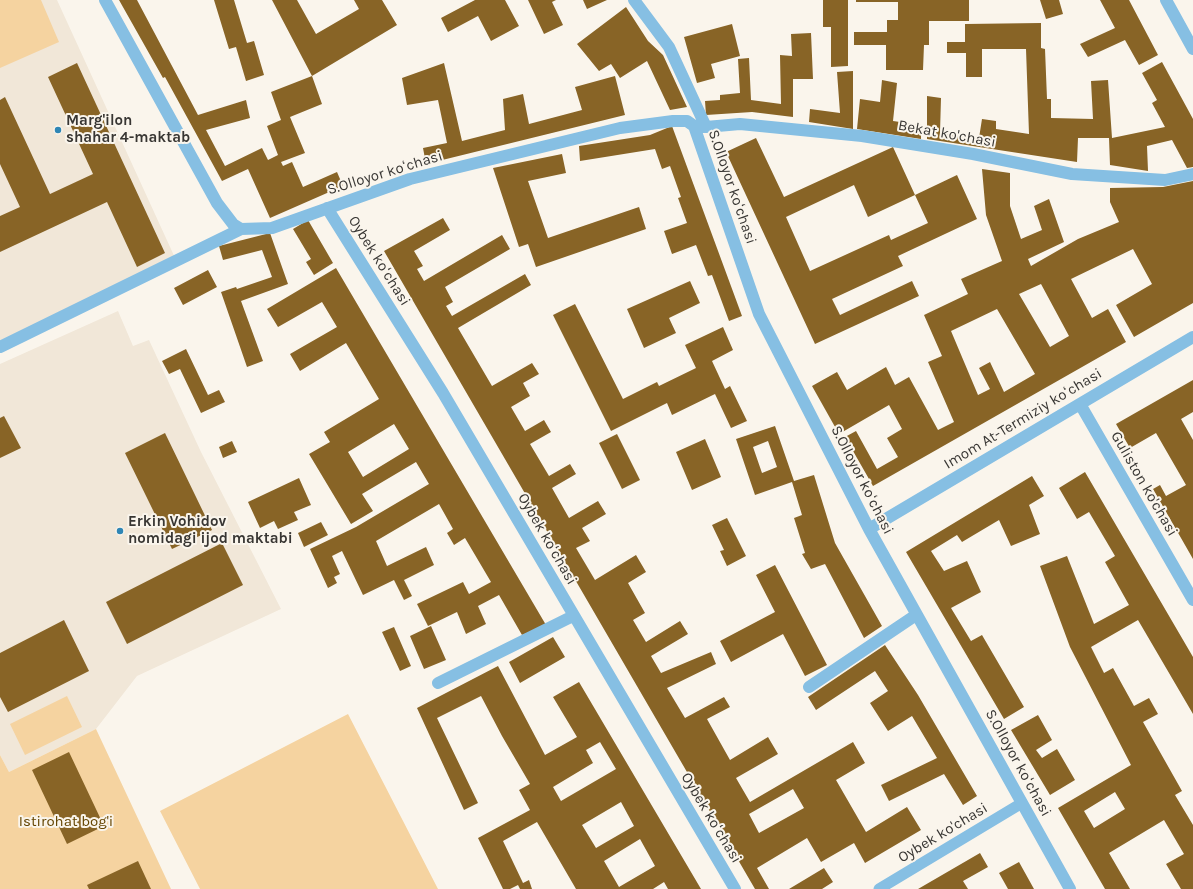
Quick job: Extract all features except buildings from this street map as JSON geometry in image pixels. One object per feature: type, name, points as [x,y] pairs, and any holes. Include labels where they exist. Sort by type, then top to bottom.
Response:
[{"type":"street","points":[[105,0],[217,203],[233,224],[241,229]]},
{"type":"street","points":[[634,0],[669,47],[700,127]]},
{"type":"street","points":[[1166,0],[1193,49]]},
{"type":"street","name":"S.Olloyor koʻchasi","points":[[241,229],[272,228],[410,179],[620,128],[673,120],[687,121],[700,127],[758,314],[869,529],[1070,889]]},
{"type":"street","name":"Bekat ko'chasi","points":[[700,127],[740,124],[862,136],[973,154],[1072,174],[1166,180],[1193,174]]},
{"type":"street","name":"Oybek koʻchasi","points":[[327,208],[443,393],[735,889]]},
{"type":"street","points":[[0,347],[241,229]]},
{"type":"street","name":"Imom At-Termiziy koʻchasi","points":[[869,529],[1193,337]]},
{"type":"street","name":"Guliston ko'chasi","points":[[1080,404],[1193,600]]},
{"type":"street","points":[[809,688],[916,615]]},
{"type":"street","points":[[438,683],[573,616]]},
{"type":"lane","name":"Oybek ko'chasi","points":[[879,889],[1022,803]]},
{"type":"shaded area","name":"Marg'ilon shahar 4-maktab","points":[[0,0],[57,0],[176,260],[0,341]]},
{"type":"shaded area","name":"Erkin Vohidov nomidagi ijod maktabi","points":[[118,311],[133,346],[149,340],[201,452],[281,609],[137,676],[96,729],[9,772],[0,755],[0,364]]},
{"type":"green space","points":[[0,0],[41,0],[59,42],[0,68]]},
{"type":"green space","points":[[67,696],[82,727],[25,755],[10,724]]},
{"type":"green space","points":[[348,714],[438,889],[200,889],[160,811]]},
{"type":"green space","name":"Istirohat bog'i","points":[[96,729],[171,889],[0,889],[0,755],[9,772]]},
{"type":"place","name":"Marg'ilon shahar 4-maktab","points":[[58,130]]},
{"type":"place","name":"Erkin Vohidov nomidagi ijod maktabi","points":[[120,531]]}]
